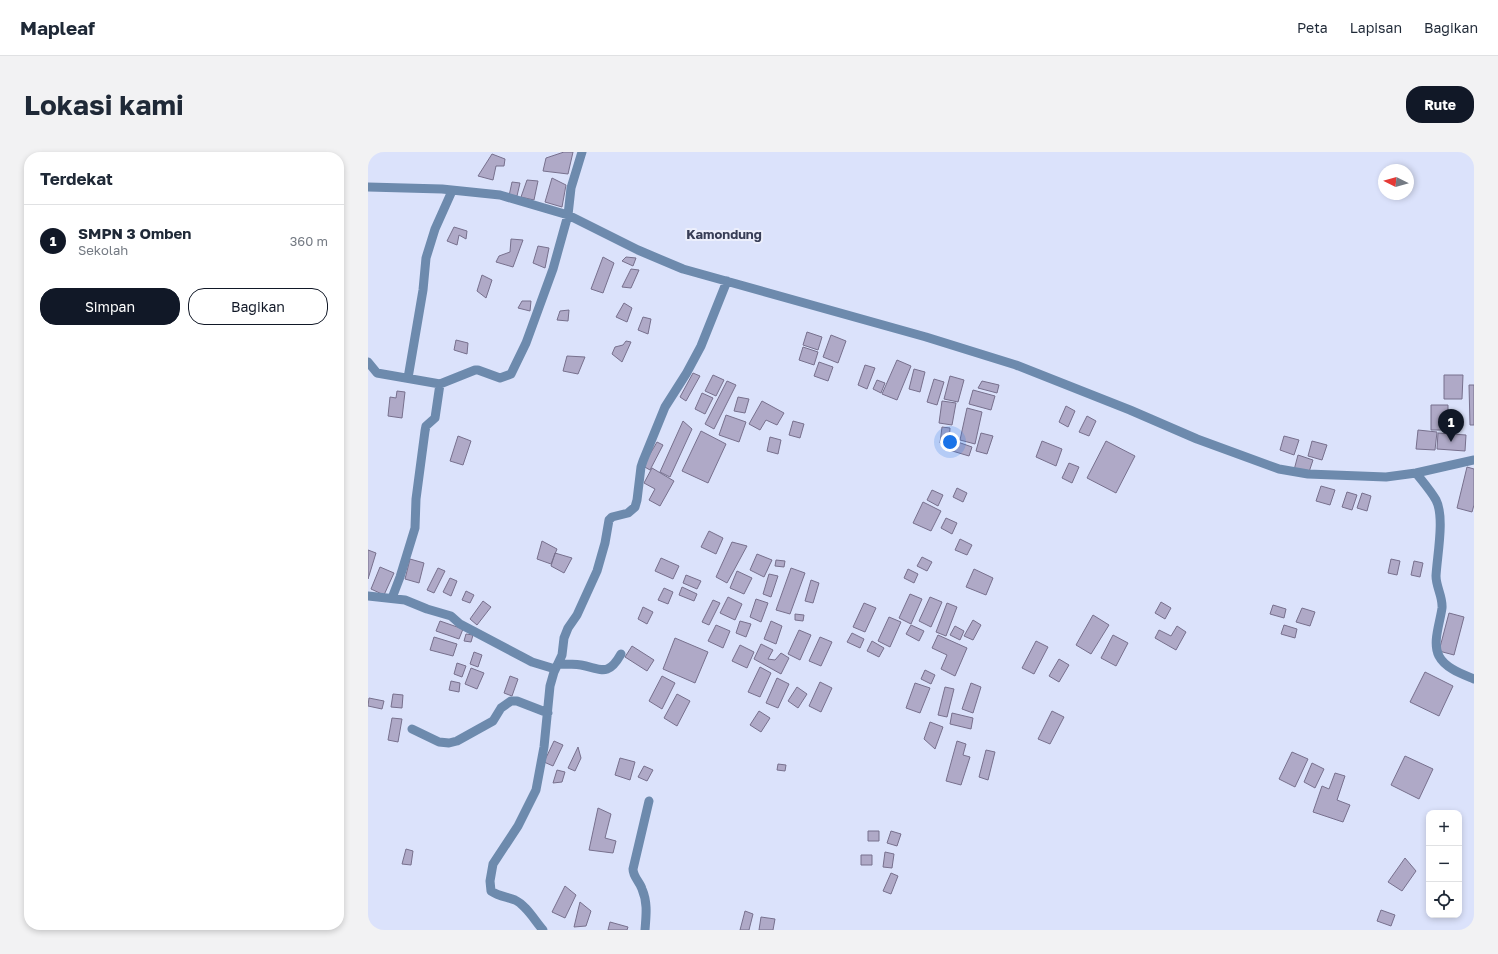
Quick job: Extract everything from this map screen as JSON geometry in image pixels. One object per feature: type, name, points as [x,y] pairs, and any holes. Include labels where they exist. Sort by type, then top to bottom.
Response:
[{"type":"street","points":[[368,362],[377,373],[440,384],[475,370],[500,378],[504,378],[511,374],[526,343],[553,269],[568,215],[571,188],[582,152]]},
{"type":"street","points":[[368,187],[393,187],[500,195],[568,215],[638,250],[683,269],[926,337],[1016,365],[1130,410],[1210,444],[1279,469],[1308,474],[1366,477],[1399,476],[1474,460]]},
{"type":"street","points":[[408,378],[423,290],[426,258],[435,229],[452,191]]},
{"type":"street","points":[[543,930],[527,910],[516,900],[493,892],[490,887],[490,881],[493,864],[518,826],[536,790],[548,713],[550,686],[568,628],[577,615],[598,571],[609,520],[615,515],[628,513],[635,507],[643,461],[666,407],[701,346],[727,281]]},
{"type":"street","points":[[392,598],[415,528],[416,499],[425,431],[426,426],[435,418],[440,384]]},
{"type":"street","points":[[1416,473],[1437,501],[1439,510],[1440,526],[1436,578],[1442,606],[1436,644],[1437,651],[1440,658],[1448,666],[1474,679]]},
{"type":"street","points":[[368,596],[410,601],[427,610],[451,616],[460,624],[532,662],[557,666],[582,665],[604,670],[614,666],[621,654]]},
{"type":"street","points":[[412,728],[439,742],[449,743],[457,741],[493,721],[501,708],[511,701],[517,701],[548,713]]},
{"type":"street","points":[[645,930],[647,904],[642,886],[633,873],[633,869],[649,801]]},
{"type":"building","points":[[564,152],[573,152],[568,174],[543,171],[546,158]]},
{"type":"building","points":[[492,154],[505,159],[504,166],[496,166],[493,180],[478,176]]},
{"type":"building","points":[[552,178],[566,185],[562,207],[545,202]]},
{"type":"building","points":[[527,180],[538,181],[534,200],[521,197]]},
{"type":"building","points":[[512,182],[520,183],[517,196],[509,196]]},
{"type":"building","points":[[454,227],[467,231],[466,239],[459,235],[457,245],[447,241]]},
{"type":"building","points":[[511,239],[523,240],[513,267],[496,262],[499,256],[510,252]]},
{"type":"building","points":[[538,246],[549,248],[545,268],[533,263]]},
{"type":"building","points":[[603,257],[614,263],[603,293],[591,289]]},
{"type":"building","points":[[626,257],[636,258],[633,266],[622,261]]},
{"type":"building","points":[[631,269],[639,270],[631,288],[622,287]]},
{"type":"building","points":[[482,275],[492,280],[486,298],[477,291]]},
{"type":"building","points":[[522,301],[531,301],[530,311],[518,308]]},
{"type":"building","points":[[624,303],[632,308],[627,322],[616,317]]},
{"type":"building","points":[[569,310],[568,321],[557,320],[560,311]]},
{"type":"building","points":[[643,317],[651,319],[648,334],[638,330]]},
{"type":"building","points":[[807,332],[822,337],[818,350],[803,345]]},
{"type":"building","points":[[831,335],[846,341],[838,363],[823,357]]},
{"type":"building","points":[[456,340],[468,343],[467,354],[454,350]]},
{"type":"building","points":[[626,341],[631,342],[622,362],[612,354],[615,347],[623,345]]},
{"type":"building","points":[[803,347],[818,352],[814,365],[799,360]]},
{"type":"building","points":[[567,356],[585,357],[578,374],[563,371]]},
{"type":"building","points":[[897,360],[911,366],[897,400],[882,394]]},
{"type":"building","points":[[819,362],[833,367],[828,381],[814,376]]},
{"type":"building","points":[[865,365],[875,368],[867,389],[858,385]]},
{"type":"building","points":[[914,369],[925,372],[920,392],[909,389]]},
{"type":"building","points":[[693,373],[700,376],[686,401],[680,397]]},
{"type":"building","points":[[713,375],[724,380],[716,396],[705,391]]},
{"type":"building","points":[[1444,375],[1463,375],[1462,399],[1444,399]]},
{"type":"building","points":[[950,376],[964,380],[958,402],[944,399]]},
{"type":"building","points":[[934,379],[944,382],[937,405],[927,402]]},
{"type":"building","points":[[877,380],[885,383],[881,393],[873,389]]},
{"type":"building","points":[[727,381],[736,385],[714,429],[705,424]]},
{"type":"building","points":[[982,381],[999,385],[997,393],[978,388]]},
{"type":"building","points":[[1469,385],[1474,385],[1474,425],[1470,425]]},
{"type":"building","points":[[973,390],[995,396],[991,410],[969,404]]},
{"type":"building","points":[[397,391],[405,392],[402,418],[388,416],[390,397],[396,398]]},
{"type":"building","points":[[702,393],[713,398],[705,414],[695,409]]},
{"type":"building","points":[[738,397],[749,399],[745,413],[734,411]]},
{"type":"building","points":[[762,401],[784,413],[777,425],[766,420],[760,430],[749,424]]},
{"type":"building","points":[[942,401],[956,403],[952,425],[939,423]]},
{"type":"building","points":[[1431,405],[1448,405],[1448,430],[1431,430]]},
{"type":"building","points":[[1066,406],[1075,411],[1068,427],[1059,422]]},
{"type":"building","points":[[967,408],[982,412],[975,444],[960,440]]},
{"type":"building","points":[[726,415],[746,422],[739,442],[719,435]]},
{"type":"building","points":[[1087,416],[1096,421],[1089,436],[1079,432]]},
{"type":"building","points":[[683,421],[692,429],[670,477],[660,472]]},
{"type":"building","points":[[793,421],[804,424],[800,438],[789,435]]},
{"type":"building","points":[[942,427],[950,428],[949,444],[940,443]]},
{"type":"building","points":[[1418,430],[1437,432],[1435,450],[1416,449]]},
{"type":"building","points":[[701,431],[726,444],[708,483],[682,471]]},
{"type":"building","points":[[981,433],[993,436],[987,454],[976,451]]},
{"type":"building","points":[[1438,433],[1466,435],[1465,451],[1437,449]]},
{"type":"building","points":[[458,436],[471,441],[463,465],[450,461]]},
{"type":"building","points":[[1284,436],[1299,440],[1294,455],[1280,450]]},
{"type":"building","points":[[770,437],[781,440],[778,454],[767,451]]},
{"type":"building","points":[[952,440],[972,447],[969,456],[949,450]]},
{"type":"building","points":[[1042,441],[1062,449],[1056,466],[1036,457]]},
{"type":"building","points":[[1106,441],[1135,456],[1116,493],[1087,478]]},
{"type":"building","points":[[1312,441],[1327,445],[1322,460],[1308,456]]},
{"type":"building","points":[[657,442],[663,445],[650,470],[643,466]]},
{"type":"building","points":[[1298,455],[1313,460],[1308,475],[1294,470]]},
{"type":"building","points":[[1069,463],[1079,467],[1072,483],[1062,478]]},
{"type":"building","points":[[1467,467],[1474,469],[1474,505],[1472,512],[1457,508]]},
{"type":"building","points":[[652,468],[674,481],[660,506],[649,500],[655,489],[644,483]]},
{"type":"building","points":[[1321,486],[1335,490],[1330,505],[1316,501]]},
{"type":"building","points":[[957,488],[967,493],[963,502],[953,497]]},
{"type":"building","points":[[932,490],[943,495],[938,506],[927,500]]},
{"type":"building","points":[[1347,492],[1357,495],[1352,510],[1342,507]]},
{"type":"building","points":[[1362,493],[1371,496],[1367,511],[1357,508]]},
{"type":"building","points":[[923,502],[941,511],[931,531],[913,523]]},
{"type":"building","points":[[946,518],[957,523],[952,534],[941,528]]},
{"type":"building","points":[[709,531],[723,538],[716,554],[701,547]]},
{"type":"building","points":[[960,539],[972,545],[967,555],[955,550]]},
{"type":"building","points":[[542,541],[557,549],[551,564],[537,559]]},
{"type":"building","points":[[732,542],[747,546],[727,583],[716,577]]},
{"type":"building","points":[[368,550],[376,553],[368,579]]},
{"type":"building","points":[[555,553],[572,558],[564,573],[551,566]]},
{"type":"building","points":[[757,554],[772,560],[764,577],[750,570]]},
{"type":"building","points":[[922,557],[932,562],[927,571],[917,566]]},
{"type":"building","points":[[661,558],[679,566],[673,579],[655,571]]},
{"type":"building","points":[[410,559],[424,563],[419,583],[405,579]]},
{"type":"building","points":[[1391,559],[1400,561],[1397,575],[1388,573]]},
{"type":"building","points":[[776,560],[785,561],[784,567],[775,566]]},
{"type":"building","points":[[1414,561],[1423,563],[1420,577],[1411,575]]},
{"type":"building","points":[[380,567],[394,573],[384,595],[371,589]]},
{"type":"building","points":[[438,568],[445,571],[434,593],[427,590]]},
{"type":"building","points":[[791,568],[805,573],[790,614],[776,610]]},
{"type":"building","points":[[908,569],[918,574],[914,583],[904,578]]},
{"type":"building","points":[[974,569],[993,578],[986,595],[966,587]]},
{"type":"building","points":[[737,571],[752,578],[744,594],[730,588]]},
{"type":"building","points":[[769,574],[778,576],[771,597],[763,594]]},
{"type":"building","points":[[686,575],[701,581],[697,589],[683,583]]},
{"type":"building","points":[[450,578],[457,581],[451,596],[443,592]]},
{"type":"building","points":[[811,580],[819,583],[813,603],[805,601]]},
{"type":"building","points":[[682,587],[697,594],[694,601],[679,595]]},
{"type":"building","points":[[664,588],[673,592],[668,604],[658,600]]},
{"type":"building","points":[[466,591],[474,595],[470,603],[462,600]]},
{"type":"building","points":[[910,594],[922,599],[911,624],[899,618]]},
{"type":"building","points":[[728,597],[742,604],[735,620],[720,613]]},
{"type":"building","points":[[930,597],[942,602],[931,627],[919,621]]},
{"type":"building","points":[[756,599],[768,603],[761,622],[750,617]]},
{"type":"building","points":[[713,600],[720,603],[709,625],[702,622]]},
{"type":"building","points":[[483,601],[491,607],[477,625],[470,619]]},
{"type":"building","points":[[1161,602],[1171,608],[1165,619],[1155,613]]},
{"type":"building","points":[[864,603],[876,608],[865,632],[853,627]]},
{"type":"building","points":[[947,603],[957,607],[946,636],[936,632]]},
{"type":"building","points":[[1273,605],[1286,609],[1284,618],[1270,614]]},
{"type":"building","points":[[643,607],[653,612],[647,624],[638,619]]},
{"type":"building","points":[[1302,608],[1315,612],[1310,626],[1296,622]]},
{"type":"building","points":[[1449,613],[1464,617],[1454,655],[1439,651]]},
{"type":"building","points":[[795,614],[804,615],[803,621],[795,620]]},
{"type":"building","points":[[1093,615],[1109,625],[1091,654],[1076,645]]},
{"type":"building","points":[[889,617],[901,622],[890,647],[878,641]]},
{"type":"building","points":[[973,620],[981,625],[973,640],[964,636]]},
{"type":"building","points":[[440,621],[463,629],[459,639],[436,631]]},
{"type":"building","points":[[740,621],[751,624],[746,637],[736,633]]},
{"type":"building","points":[[771,621],[782,626],[776,644],[764,639]]},
{"type":"building","points":[[716,625],[730,631],[723,648],[708,641]]},
{"type":"building","points":[[911,625],[924,631],[919,641],[906,634]]},
{"type":"building","points":[[1284,625],[1297,629],[1295,638],[1281,634]]},
{"type":"building","points":[[955,626],[964,631],[960,640],[950,635]]},
{"type":"building","points":[[1177,626],[1186,632],[1176,650],[1155,638],[1159,630],[1171,636]]},
{"type":"building","points":[[799,630],[811,635],[800,660],[788,654]]},
{"type":"building","points":[[852,633],[864,639],[860,648],[847,642]]},
{"type":"building","points":[[466,634],[473,635],[471,642],[464,641]]},
{"type":"building","points":[[938,635],[967,648],[955,676],[941,669],[947,655],[932,648]]},
{"type":"building","points":[[1113,635],[1128,643],[1116,666],[1101,658]]},
{"type":"building","points":[[434,637],[457,644],[453,656],[430,650]]},
{"type":"building","points":[[820,637],[832,642],[821,666],[809,661]]},
{"type":"building","points":[[675,638],[708,652],[695,683],[663,669]]},
{"type":"building","points":[[872,641],[884,648],[879,657],[867,651]]},
{"type":"building","points":[[1036,641],[1048,647],[1034,674],[1022,668]]},
{"type":"building","points":[[761,644],[773,650],[768,659],[775,660],[781,653],[789,658],[781,674],[754,659]]},
{"type":"building","points":[[740,645],[754,652],[747,668],[732,661]]},
{"type":"building","points":[[632,646],[654,660],[647,671],[625,657]]},
{"type":"building","points":[[474,652],[482,655],[478,667],[470,664]]},
{"type":"building","points":[[1059,659],[1069,665],[1059,682],[1049,676]]},
{"type":"building","points":[[457,663],[466,666],[462,677],[454,674]]},
{"type":"building","points":[[760,667],[771,673],[760,697],[748,692]]},
{"type":"building","points":[[471,668],[484,673],[477,689],[465,684]]},
{"type":"building","points":[[925,670],[935,675],[931,684],[921,679]]},
{"type":"building","points":[[1425,672],[1453,686],[1439,716],[1410,702]]},
{"type":"building","points":[[510,676],[518,679],[512,696],[504,693]]},
{"type":"building","points":[[662,676],[675,683],[662,709],[649,701]]},
{"type":"building","points":[[777,678],[789,684],[778,708],[766,703]]},
{"type":"building","points":[[451,681],[460,683],[459,692],[449,690]]},
{"type":"building","points":[[820,682],[832,688],[821,712],[809,706]]},
{"type":"building","points":[[915,683],[930,688],[920,713],[906,708]]},
{"type":"building","points":[[971,683],[981,687],[973,713],[962,709]]},
{"type":"building","points":[[797,687],[807,694],[798,708],[788,701]]},
{"type":"building","points":[[945,687],[954,689],[947,717],[938,715]]},
{"type":"building","points":[[393,694],[403,695],[402,708],[391,707]]},
{"type":"building","points":[[677,694],[690,701],[677,726],[664,718]]},
{"type":"building","points":[[369,698],[384,701],[382,709],[368,706]]},
{"type":"building","points":[[759,711],[770,718],[761,732],[750,725]]},
{"type":"building","points":[[1052,711],[1064,717],[1050,744],[1038,739]]},
{"type":"building","points":[[952,713],[973,718],[971,729],[950,724]]},
{"type":"building","points":[[392,718],[402,719],[398,742],[388,740]]},
{"type":"building","points":[[930,722],[943,727],[935,749],[924,739]]},
{"type":"building","points":[[554,741],[563,745],[553,766],[544,762]]},
{"type":"building","points":[[957,741],[966,744],[963,755],[970,757],[961,785],[946,781]]},
{"type":"building","points":[[578,747],[581,758],[575,771],[568,768]]},
{"type":"building","points":[[986,750],[995,752],[988,780],[979,777]]},
{"type":"building","points":[[1292,752],[1308,759],[1295,787],[1279,779]]},
{"type":"building","points":[[1405,756],[1433,769],[1419,799],[1391,785]]},
{"type":"building","points":[[620,758],[635,762],[630,780],[615,775]]},
{"type":"building","points":[[1312,763],[1324,769],[1315,788],[1304,782]]},
{"type":"building","points":[[778,764],[786,765],[785,771],[777,770]]},
{"type":"building","points":[[644,766],[653,770],[647,781],[638,777]]},
{"type":"building","points":[[557,770],[565,772],[562,782],[553,783]]},
{"type":"building","points":[[1335,773],[1345,776],[1337,800],[1350,805],[1343,822],[1313,812],[1322,786],[1329,789]]},
{"type":"building","points":[[598,808],[611,814],[605,838],[616,841],[613,853],[589,850]]},
{"type":"building","points":[[868,831],[879,831],[879,841],[868,841]]},
{"type":"building","points":[[891,831],[901,834],[897,846],[887,843]]},
{"type":"building","points":[[406,849],[413,851],[411,865],[402,864]]},
{"type":"building","points":[[885,852],[894,854],[892,868],[883,867]]},
{"type":"building","points":[[861,855],[872,855],[872,865],[861,865]]},
{"type":"building","points":[[1405,858],[1416,871],[1402,891],[1388,882]]},
{"type":"building","points":[[891,873],[898,876],[891,894],[883,891]]},
{"type":"building","points":[[565,886],[576,895],[565,918],[552,912]]},
{"type":"building","points":[[580,902],[591,911],[586,926],[574,927]]},
{"type":"building","points":[[1381,910],[1395,915],[1391,926],[1377,921]]},
{"type":"building","points":[[745,911],[753,914],[749,930],[740,930]]},
{"type":"building","points":[[761,917],[775,919],[773,930],[759,930]]},
{"type":"building","points":[[610,922],[628,927],[627,930],[608,930]]},
{"type":"place","name":"SMPN 3 Omben","points":[[1451,442]]},
{"type":"district","name":"Kamondung","points":[[724,234]]}]
